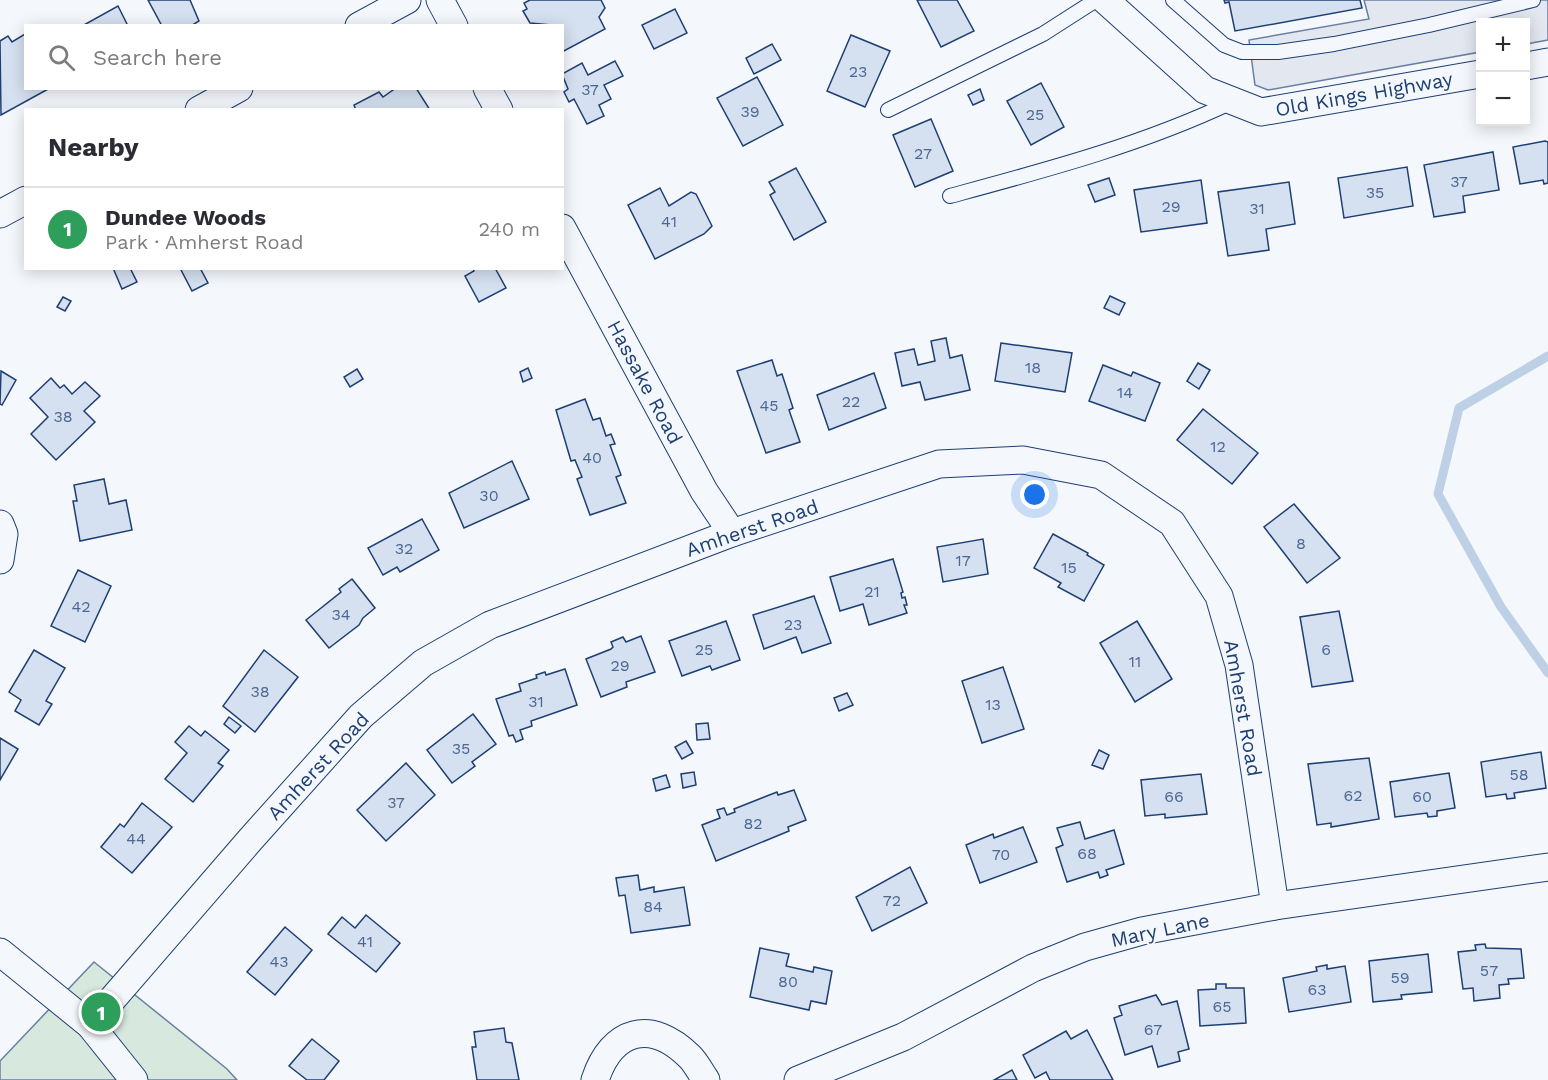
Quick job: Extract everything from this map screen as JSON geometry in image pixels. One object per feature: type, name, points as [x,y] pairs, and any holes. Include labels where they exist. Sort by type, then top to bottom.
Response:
[{"type":"street","points":[[363,24],[407,0]]},
{"type":"street","points":[[440,0],[453,24]]},
{"type":"street","name":"Old Kings Highway","points":[[1105,0],[1205,90],[1262,112],[1476,75]]},
{"type":"street","points":[[1530,65],[1548,62]]},
{"type":"street","points":[[203,108],[235,90]]},
{"type":"street","points":[[489,90],[498,108]]},
{"type":"street","points":[[0,214],[24,201]]},
{"type":"street","name":"Hassake Road","points":[[564,232],[704,491],[732,533]]},
{"type":"street","name":"Amherst Road","points":[[90,1025],[243,848],[362,716],[423,663],[490,625],[732,533],[939,464],[1023,460],[1101,475],[1172,523],[1219,596],[1239,665],[1275,906]]},
{"type":"street","points":[[0,524],[4,534],[0,560]]},
{"type":"street","name":"Mary Lane","points":[[798,1080],[903,1037],[1033,968],[1085,947],[1142,932],[1275,906],[1548,867]]},
{"type":"street","points":[[0,952],[90,1025],[134,1080]]},
{"type":"street","points":[[595,1080],[602,1059],[615,1043],[634,1034],[656,1034],[691,1057],[706,1080]]},
{"type":"lane","points":[[888,110],[1042,34],[1096,0]]},
{"type":"lane","points":[[1173,0],[1224,45],[1242,52],[1278,52],[1334,44],[1429,26],[1526,1]]},
{"type":"lane","points":[[950,196],[1085,160],[1183,125],[1234,101]]},
{"type":"shaded area","points":[[1364,0],[1548,0],[1548,40],[1530,43],[1530,18],[1476,18],[1476,53],[1268,90],[1255,85],[1249,40],[1369,19]]},
{"type":"shaded area","points":[[94,962],[227,1069],[237,1080],[0,1080],[0,1061]]},
{"type":"building","points":[[148,0],[190,0],[199,21],[194,24],[161,24]]},
{"type":"building","points":[[530,0],[601,0],[605,8],[599,17],[605,29],[564,51],[564,24],[530,23],[523,11],[527,9],[524,3]]},
{"type":"building","points":[[917,0],[957,0],[974,31],[941,47]]},
{"type":"building","points":[[1224,0],[1360,0],[1362,8],[1235,31],[1229,2],[1225,3]]},
{"type":"building","points":[[118,6],[127,24],[86,24]]},
{"type":"building","points":[[675,9],[687,33],[654,49],[642,25]]},
{"type":"building","points":[[24,35],[24,90],[46,90],[1,115],[0,41],[8,36],[12,42]]},
{"type":"building","points":[[851,35],[890,51],[865,107],[827,91]]},
{"type":"building","points":[[772,44],[781,60],[754,74],[746,58]]},
{"type":"building","points":[[615,61],[623,76],[604,85],[611,99],[599,105],[604,116],[587,124],[574,99],[569,102],[564,92],[568,89],[564,73],[582,63],[588,75]]},
{"type":"building","points":[[757,77],[783,125],[743,146],[717,98]]},
{"type":"building","points":[[1041,83],[1064,127],[1031,145],[1007,101]]},
{"type":"building","points":[[980,89],[984,100],[973,105],[968,95]]},
{"type":"building","points":[[393,90],[417,90],[429,108],[355,108],[354,105],[379,92],[383,97]]},
{"type":"building","points":[[931,119],[953,171],[915,187],[893,135]]},
{"type":"building","points":[[1548,142],[1548,183],[1544,184],[1543,180],[1520,184],[1513,147]]},
{"type":"building","points":[[1493,152],[1499,190],[1463,196],[1465,212],[1434,217],[1424,165]]},
{"type":"building","points":[[1407,167],[1413,206],[1344,218],[1338,178]]},
{"type":"building","points":[[796,168],[826,222],[794,240],[770,195],[775,192],[769,182]]},
{"type":"building","points":[[1109,178],[1115,195],[1095,202],[1088,185]]},
{"type":"building","points":[[1201,180],[1207,223],[1141,232],[1134,190]]},
{"type":"building","points":[[1289,182],[1295,224],[1266,229],[1269,250],[1228,256],[1218,192]]},
{"type":"building","points":[[660,188],[669,206],[691,192],[696,194],[712,226],[704,234],[655,259],[628,205]]},
{"type":"building","points":[[114,270],[131,270],[137,282],[122,289]]},
{"type":"building","points":[[181,270],[201,270],[208,283],[192,291]]},
{"type":"building","points":[[496,270],[506,288],[479,302],[465,276],[474,271]]},
{"type":"building","points":[[1110,296],[1125,303],[1119,315],[1104,308]]},
{"type":"building","points":[[63,297],[71,301],[65,311],[57,307]]},
{"type":"building","points":[[946,338],[950,358],[962,355],[970,390],[925,400],[920,382],[902,386],[895,353],[914,349],[918,365],[935,361],[931,341]]},
{"type":"building","points":[[1001,343],[1072,353],[1065,392],[995,381]]},
{"type":"building","points":[[772,360],[777,376],[782,374],[793,408],[789,410],[800,442],[766,453],[737,371]]},
{"type":"building","points":[[1198,363],[1210,370],[1199,389],[1187,381]]},
{"type":"building","points":[[1103,365],[1131,376],[1133,372],[1160,383],[1145,421],[1089,401]]},
{"type":"building","points":[[528,368],[532,378],[523,382],[520,372]]},
{"type":"building","points":[[357,369],[363,379],[350,387],[344,377]]},
{"type":"building","points":[[1,371],[16,380],[2,405],[0,404]]},
{"type":"building","points":[[874,373],[886,408],[829,430],[817,395]]},
{"type":"building","points":[[51,378],[60,388],[64,385],[72,394],[85,382],[100,396],[84,411],[95,422],[56,460],[31,434],[48,417],[30,398]]},
{"type":"building","points":[[585,399],[593,420],[600,418],[606,436],[611,434],[615,444],[610,445],[621,475],[616,477],[626,503],[590,515],[577,479],[582,477],[575,460],[571,461],[556,410]]},
{"type":"building","points":[[1203,409],[1258,453],[1232,484],[1177,440]]},
{"type":"building","points":[[512,461],[529,499],[464,528],[449,493]]},
{"type":"building","points":[[104,479],[109,504],[126,500],[132,530],[80,541],[73,501],[77,501],[74,485]]},
{"type":"building","points":[[1294,504],[1340,558],[1307,583],[1264,527]]},
{"type":"building","points":[[422,519],[439,550],[400,572],[397,567],[383,575],[368,548]]},
{"type":"building","points":[[1053,534],[1088,553],[1087,555],[1104,565],[1084,601],[1058,587],[1061,583],[1034,568]]},
{"type":"building","points":[[983,539],[988,574],[943,582],[937,547]]},
{"type":"building","points":[[893,559],[903,592],[901,593],[902,598],[905,597],[907,605],[904,605],[907,613],[869,625],[863,604],[840,611],[830,577]]},
{"type":"building","points":[[78,570],[111,586],[85,642],[51,626]]},
{"type":"building","points":[[352,579],[375,608],[363,618],[359,625],[329,648],[306,620],[341,592],[339,589]]},
{"type":"building","points":[[814,596],[831,643],[802,653],[796,637],[764,649],[753,615]]},
{"type":"building","points":[[1339,611],[1353,681],[1312,687],[1300,617]]},
{"type":"building","points":[[726,621],[740,660],[712,670],[710,666],[682,676],[669,641]]},
{"type":"building","points":[[1137,621],[1172,679],[1135,702],[1100,643]]},
{"type":"building","points":[[641,636],[655,672],[626,682],[627,687],[601,697],[586,659],[611,649],[613,647],[611,642],[623,637],[626,642]]},
{"type":"building","points":[[34,650],[65,668],[46,701],[52,704],[39,725],[15,711],[21,700],[9,692]]},
{"type":"building","points":[[264,650],[298,677],[255,732],[223,706]]},
{"type":"building","points":[[1003,667],[1024,729],[982,743],[962,681]]},
{"type":"building","points":[[565,669],[577,705],[531,721],[532,726],[520,730],[523,739],[516,742],[513,735],[509,736],[496,699],[521,691],[519,684],[537,678],[536,675],[545,672],[546,675]]},
{"type":"building","points":[[847,693],[853,705],[839,711],[834,698]]},
{"type":"building","points":[[473,714],[496,744],[472,762],[475,766],[452,783],[427,750]]},
{"type":"building","points":[[229,717],[241,726],[235,733],[224,724]]},
{"type":"building","points":[[708,723],[710,739],[697,740],[696,724]]},
{"type":"building","points":[[189,726],[201,736],[205,731],[229,750],[218,763],[223,766],[193,802],[165,779],[187,753],[175,742]]},
{"type":"building","points":[[0,738],[18,749],[0,780]]},
{"type":"building","points":[[686,741],[693,753],[682,759],[675,747]]},
{"type":"building","points":[[1099,750],[1109,755],[1103,769],[1092,765]]},
{"type":"building","points":[[1541,752],[1546,788],[1514,793],[1515,798],[1507,799],[1506,794],[1486,797],[1481,762]]},
{"type":"building","points":[[1369,758],[1379,819],[1331,827],[1331,823],[1317,825],[1308,764]]},
{"type":"building","points":[[406,763],[435,795],[386,841],[357,810]]},
{"type":"building","points":[[694,772],[696,785],[683,788],[681,774]]},
{"type":"building","points":[[1449,773],[1455,808],[1437,811],[1437,816],[1428,817],[1427,813],[1395,817],[1390,782]]},
{"type":"building","points":[[1201,774],[1207,814],[1165,818],[1165,814],[1145,816],[1141,780]]},
{"type":"building","points":[[666,775],[670,787],[656,791],[653,779]]},
{"type":"building","points":[[794,790],[806,820],[788,827],[789,831],[716,861],[702,825],[720,818],[717,810],[724,808],[727,815],[735,812],[734,809],[777,792],[778,795]]},
{"type":"building","points":[[142,803],[172,827],[132,873],[101,847],[120,824],[124,827]]},
{"type":"building","points":[[1080,822],[1085,839],[1114,830],[1124,864],[1106,870],[1108,875],[1100,878],[1098,872],[1067,882],[1056,848],[1063,845],[1057,828]]},
{"type":"building","points":[[1023,827],[1037,862],[980,883],[966,845],[993,834],[994,838]]},
{"type":"building","points":[[910,867],[927,903],[872,931],[856,897]]},
{"type":"building","points":[[638,875],[640,890],[654,887],[654,892],[684,887],[690,925],[631,933],[625,895],[619,896],[616,878]]},
{"type":"building","points":[[366,915],[400,943],[376,972],[328,934],[342,917],[355,928]]},
{"type":"building","points":[[285,927],[312,950],[275,995],[247,972]]},
{"type":"building","points":[[1485,944],[1486,948],[1521,949],[1524,978],[1508,979],[1509,984],[1499,985],[1500,998],[1474,1001],[1473,988],[1463,989],[1458,952],[1476,950],[1475,945]]},
{"type":"building","points":[[760,948],[789,954],[786,966],[813,972],[814,967],[832,971],[826,1004],[811,1001],[809,1010],[750,997]]},
{"type":"building","points":[[1428,954],[1432,992],[1401,995],[1402,999],[1373,1002],[1369,961]]},
{"type":"building","points":[[1327,965],[1327,969],[1345,966],[1351,1002],[1289,1012],[1283,978],[1317,971],[1316,967]]},
{"type":"building","points":[[1216,984],[1226,984],[1226,988],[1244,988],[1246,1023],[1200,1026],[1198,990],[1216,989]]},
{"type":"building","points":[[1156,995],[1162,1005],[1177,1001],[1189,1049],[1178,1052],[1180,1061],[1158,1067],[1152,1046],[1125,1055],[1114,1018],[1122,1015],[1119,1006]]},
{"type":"building","points":[[504,1028],[506,1042],[512,1043],[519,1080],[477,1080],[472,1047],[476,1047],[474,1032]]},
{"type":"building","points":[[1087,1030],[1113,1080],[1050,1080],[1046,1072],[1035,1078],[1023,1055],[1066,1031],[1071,1039]]},
{"type":"building","points":[[312,1039],[339,1061],[324,1080],[307,1080],[289,1066]]},
{"type":"building","points":[[1012,1070],[1017,1080],[994,1080]]},
{"type":"waterway","points":[[1548,356],[1459,408],[1438,494],[1501,607],[1548,673]]},
{"type":"place","name":"Dundee Woods","points":[[101,1012]]}]
